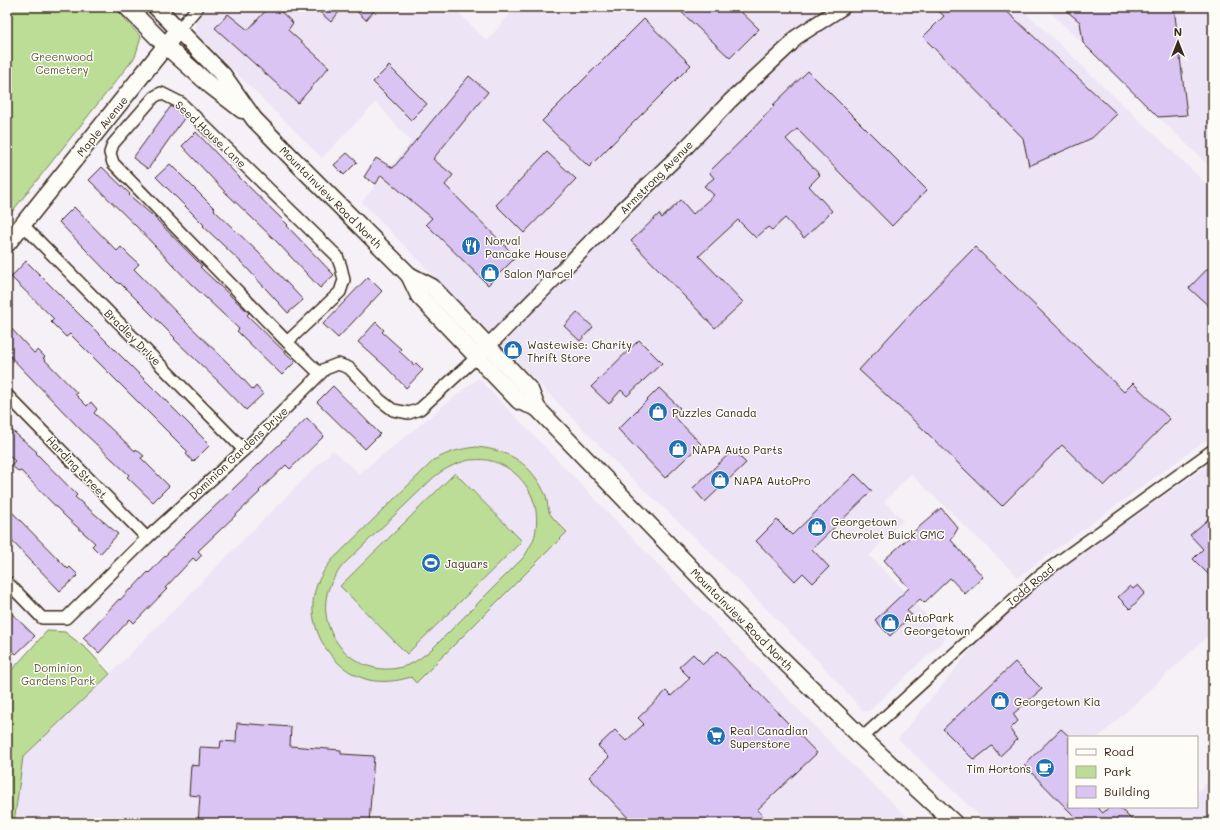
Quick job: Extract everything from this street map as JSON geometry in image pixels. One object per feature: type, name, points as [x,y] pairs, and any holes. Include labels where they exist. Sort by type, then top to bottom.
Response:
[{"type":"main road","name":"Mountainview Road North","points":[[127,7],[166,46],[211,86],[254,119],[409,275],[419,296],[482,351],[519,401],[536,408],[713,591],[862,738],[954,823]]},
{"type":"main road","name":"Mountainview Road North","points":[[156,7],[223,75],[254,119]]},
{"type":"main road","name":"Maple Avenue","points":[[7,244],[179,29]]},
{"type":"street","name":"Maple Avenue","points":[[179,29],[198,7]]},
{"type":"street","name":"Armstrong Avenue","points":[[482,351],[624,208],[676,158],[730,101],[791,44],[795,38],[843,7]]},
{"type":"street","name":"Seed House Lane","points":[[287,342],[340,292],[344,280],[337,256],[181,103],[161,93],[154,97],[113,144],[110,153],[113,163],[287,342],[320,374]]},
{"type":"street","name":"Bradley Drive","points":[[23,225],[244,450]]},
{"type":"street","name":"Dominion Gardens Drive","points":[[7,582],[42,618],[66,618],[146,538],[244,450],[325,369],[338,364],[349,368],[380,400],[393,410],[409,413],[420,409],[482,351]]},
{"type":"street","name":"Harding Street","points":[[7,395],[146,538]]},
{"type":"street","name":"Todd Road","points":[[862,738],[1039,576],[1213,450]]},
{"type":"shaded area","points":[[207,7],[453,7],[487,41],[516,7],[1020,7],[1213,190],[1213,435],[1018,577],[911,474],[884,502],[903,520],[869,556],[900,586],[946,638],[869,711],[863,711],[822,665],[695,537],[627,474],[362,202],[411,142],[376,102],[322,158],[196,33],[197,19]]},
{"type":"shaded area","points":[[1045,7],[1213,7],[1213,169],[1204,161]]},
{"type":"shaded area","points":[[478,378],[851,764],[914,823],[14,823],[23,757],[110,674],[333,450],[359,474]]},
{"type":"shaded area","points":[[1213,462],[1213,634],[1211,633],[1100,736],[1068,736],[1068,808],[1167,808],[1170,810],[1173,808],[1198,808],[1198,790],[1213,779],[1213,823],[987,823],[898,739],[985,633],[1041,581]]},
{"type":"green space","name":"Greenwood Cemetery","points":[[7,7],[113,7],[141,37],[135,57],[7,218]]},
{"type":"green space","points":[[476,447],[499,451],[509,455],[527,467],[534,475],[546,496],[550,514],[567,532],[416,683],[411,677],[380,681],[369,680],[356,675],[344,668],[334,659],[325,648],[319,635],[313,609],[314,595],[321,576],[332,560],[434,460],[449,453]],"holes":[[[469,460],[487,460],[498,463],[518,476],[525,485],[531,495],[537,517],[535,533],[530,547],[524,557],[431,650],[419,659],[405,666],[389,669],[373,667],[358,662],[336,641],[329,626],[326,611],[327,594],[330,586],[343,565],[432,479],[449,467]]]},
{"type":"green space","name":"Jaguars","points":[[455,473],[522,541],[407,654],[340,586]]},
{"type":"green space","name":"Dominion Gardens Park","points":[[47,631],[65,632],[88,650],[110,674],[23,757],[14,823],[7,823],[7,668],[11,671]]},
{"type":"building","points":[[269,7],[276,7],[293,23],[288,30],[329,67],[298,103],[215,28],[228,14],[248,30]]},
{"type":"building","points":[[314,7],[343,7],[331,22]]},
{"type":"building","points":[[352,7],[370,7],[374,11],[366,20]]},
{"type":"building","points":[[676,7],[736,7],[759,29],[730,58]]},
{"type":"building","points":[[934,7],[1002,7],[1117,114],[1092,138],[1029,166],[1023,138],[923,37],[944,16]]},
{"type":"building","points":[[1062,7],[1174,7],[1187,115],[1158,117],[1083,43],[1080,22]]},
{"type":"building","points":[[644,19],[691,65],[589,167],[542,121]]},
{"type":"building","points":[[389,66],[427,104],[411,120],[373,82]]},
{"type":"building","points":[[808,71],[927,190],[892,226],[797,129],[786,139],[820,175],[809,186],[832,211],[804,238],[785,218],[772,230],[768,227],[756,238],[738,220],[699,256],[743,302],[715,328],[631,241],[659,214],[662,218],[681,200],[693,214],[714,195],[704,186],[714,178],[709,172],[752,130],[774,106],[773,105]]},
{"type":"building","points":[[469,76],[488,92],[433,159],[453,175],[445,185],[516,257],[488,285],[426,224],[432,218],[381,175],[376,184],[364,177],[376,158],[393,168]]},
{"type":"building","points":[[171,106],[185,117],[148,169],[133,158]]},
{"type":"building","points":[[196,132],[288,225],[287,226],[334,275],[320,288],[276,241],[225,192],[182,146]]},
{"type":"building","points":[[547,152],[576,179],[524,233],[496,205]]},
{"type":"building","points":[[347,153],[357,162],[344,175],[334,165]]},
{"type":"building","points":[[170,164],[215,209],[214,210],[259,253],[303,300],[288,313],[243,264],[203,226],[204,225],[156,177]]},
{"type":"building","points":[[102,167],[202,266],[200,267],[249,313],[247,315],[295,362],[282,375],[237,331],[239,329],[190,283],[137,227],[89,180]]},
{"type":"building","points":[[74,207],[117,251],[121,247],[139,264],[134,269],[253,390],[256,386],[263,394],[246,410],[120,283],[119,284],[112,277],[59,222]]},
{"type":"building","points":[[975,247],[1124,392],[1133,383],[1170,419],[1104,486],[1062,445],[1002,506],[924,430],[859,370],[918,305]]},
{"type":"building","points":[[26,261],[210,445],[193,462],[186,454],[188,452],[70,334],[66,337],[51,322],[54,319],[11,277]]},
{"type":"building","points":[[1213,263],[1213,310],[1189,288]]},
{"type":"building","points":[[368,277],[382,291],[338,338],[323,324]]},
{"type":"building","points":[[577,312],[593,327],[580,341],[564,326]]},
{"type":"building","points":[[376,322],[384,330],[382,332],[401,349],[399,351],[414,365],[416,363],[423,370],[406,388],[387,368],[358,342]]},
{"type":"building","points":[[7,324],[34,353],[38,350],[45,357],[43,358],[77,393],[75,394],[87,406],[91,402],[97,409],[94,413],[135,451],[136,449],[144,456],[141,458],[169,486],[153,502],[127,477],[129,475],[81,430],[7,353]]},
{"type":"building","points":[[639,340],[662,363],[627,396],[621,390],[609,404],[591,387]]},
{"type":"building","points":[[333,386],[380,434],[365,449],[317,402]]},
{"type":"building","points":[[659,388],[680,408],[673,415],[701,444],[665,478],[618,429]]},
{"type":"building","points":[[307,418],[324,436],[290,469],[286,465],[198,551],[202,555],[196,561],[193,558],[165,588],[167,589],[134,623],[130,619],[99,653],[83,638],[119,599],[120,600],[130,589],[131,590],[148,572],[149,573],[184,536]]},
{"type":"building","points":[[7,426],[37,452],[36,453],[77,495],[75,497],[118,534],[100,554],[92,546],[95,543],[66,517],[21,471],[19,472],[11,465],[15,461],[7,454]]},
{"type":"building","points":[[733,450],[746,463],[705,502],[693,488]]},
{"type":"building","name":"Georgetown Chevrolet Buick GMC","points":[[855,474],[872,491],[812,549],[829,567],[813,583],[803,573],[795,581],[756,541],[777,520],[792,535]]},
{"type":"building","points":[[7,507],[68,569],[70,567],[78,575],[60,591],[7,536]]},
{"type":"building","points":[[941,508],[958,528],[951,540],[983,577],[965,594],[950,578],[924,603],[920,599],[907,611],[912,615],[890,636],[875,620],[909,588],[884,560]]},
{"type":"building","points":[[1213,515],[1213,579],[1193,559],[1203,549],[1190,535]]},
{"type":"building","points":[[1138,585],[1145,593],[1130,609],[1118,597],[1130,586],[1133,589]]},
{"type":"building","points":[[7,609],[35,636],[16,654],[9,647],[12,644],[7,639]]},
{"type":"building","name":"Real Canadian Superstore","points":[[718,651],[817,753],[757,810],[763,815],[755,823],[633,823],[589,777],[609,757],[598,746],[615,730],[626,741],[644,724],[638,718],[666,691],[671,696],[690,678],[679,667],[693,654],[703,664]]},
{"type":"building","name":"Georgetown Kia","points":[[1015,662],[1042,689],[1013,714],[1018,721],[1010,729],[1017,740],[1000,756],[992,746],[974,760],[943,729]]},
{"type":"building","points":[[237,723],[291,727],[290,746],[341,750],[341,754],[374,756],[369,823],[198,823],[200,796],[189,795],[191,765],[199,766],[200,747],[220,748],[221,741],[236,742]]},
{"type":"building","points":[[1061,729],[1069,736],[1068,808],[1098,808],[1103,813],[1108,808],[1120,808],[1135,823],[1081,823],[1024,765]]},
{"type":"place","name":"Norval Pancake House","points":[[471,246]]},
{"type":"place","name":"Salon Marcel","points":[[490,273]]},
{"type":"place","name":"Wastewise: Charity Thrift Store","points":[[513,350]]},
{"type":"place","name":"Puzzles Canada","points":[[658,412]]},
{"type":"place","name":"NAPA Auto Parts","points":[[678,449]]},
{"type":"place","name":"NAPA AutoPro","points":[[720,480]]},
{"type":"place","name":"Georgetown Chevrolet Buick GMC","points":[[817,527]]},
{"type":"place","name":"Jaguars","points":[[431,563]]},
{"type":"place","name":"AutoPark Georgetown","points":[[890,623]]},
{"type":"place","name":"Georgetown Kia","points":[[1000,701]]},
{"type":"place","name":"Real Canadian Superstore","points":[[716,736]]},
{"type":"place","name":"Tim Hortons","points":[[1045,768]]}]
